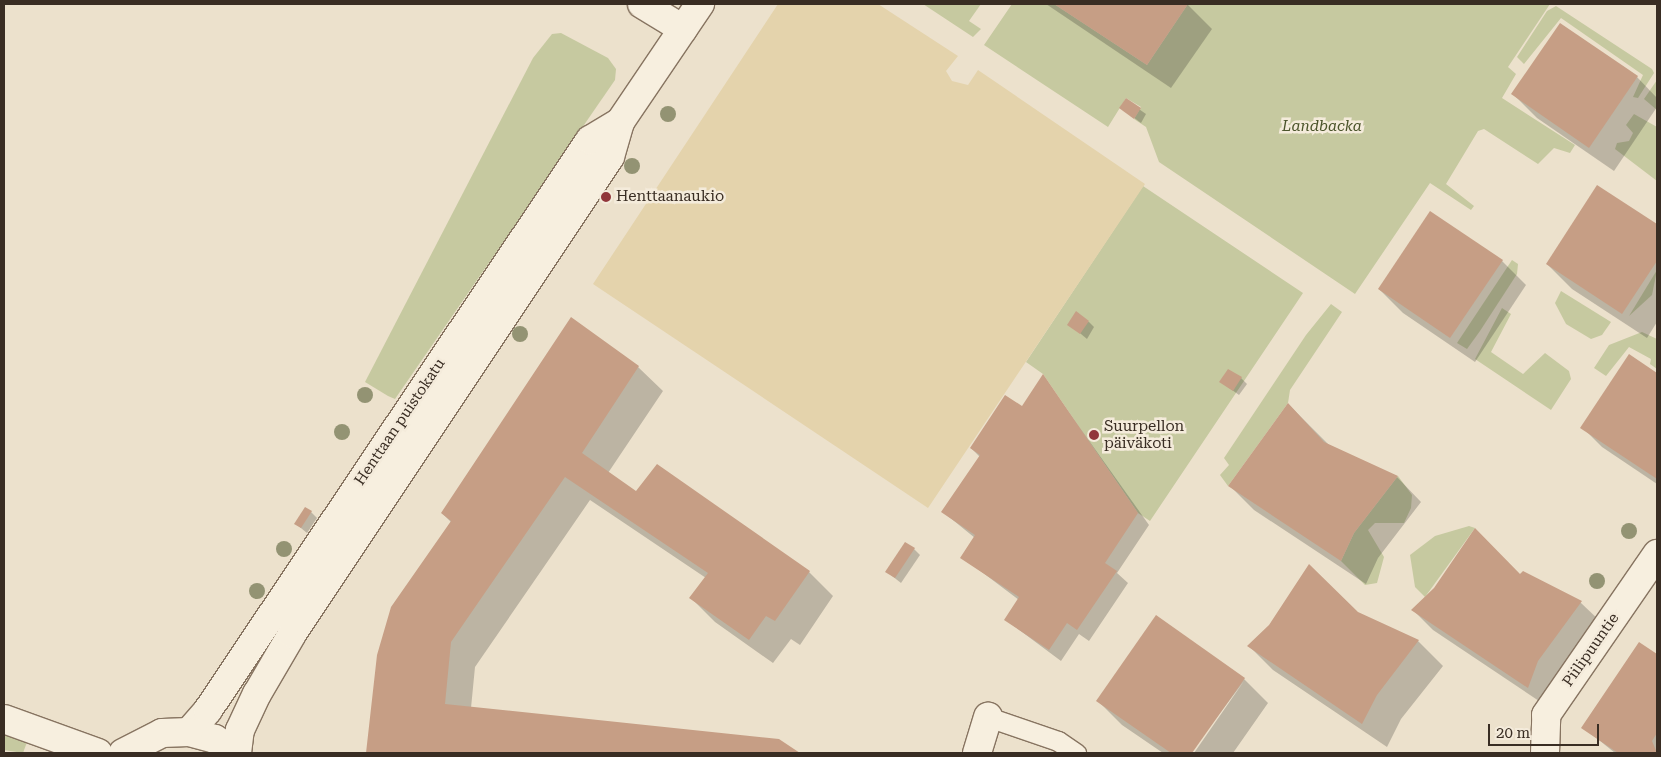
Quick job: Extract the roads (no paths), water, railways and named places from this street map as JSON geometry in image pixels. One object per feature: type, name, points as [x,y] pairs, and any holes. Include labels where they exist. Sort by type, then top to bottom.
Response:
[{"type":"street","points":[[642,4],[683,29]]},
{"type":"street","name":"Henttaan puistokatu","points":[[236,753],[240,730],[257,694],[292,634],[610,157],[620,122],[700,4]]},
{"type":"street","name":"Henttaan puistokatu","points":[[189,732],[208,710],[590,140],[620,122]]},
{"type":"street","name":"Piilipuuntie","points":[[1545,753],[1546,714],[1657,554]]},
{"type":"street","points":[[977,753],[988,717]]},
{"type":"street","points":[[4,719],[98,753]]},
{"type":"street","points":[[123,753],[136,742],[162,733],[189,732],[215,738],[236,753]]},
{"type":"lane","points":[[988,717],[1058,740],[1076,753]]},
{"type":"place","name":"Henttaanaukio","points":[[606,197]]},
{"type":"place","name":"Suurpellon päiväkoti","points":[[1094,435]]},
{"type":"park label","name":"Landbacka","points":[[1322,127]]}]
